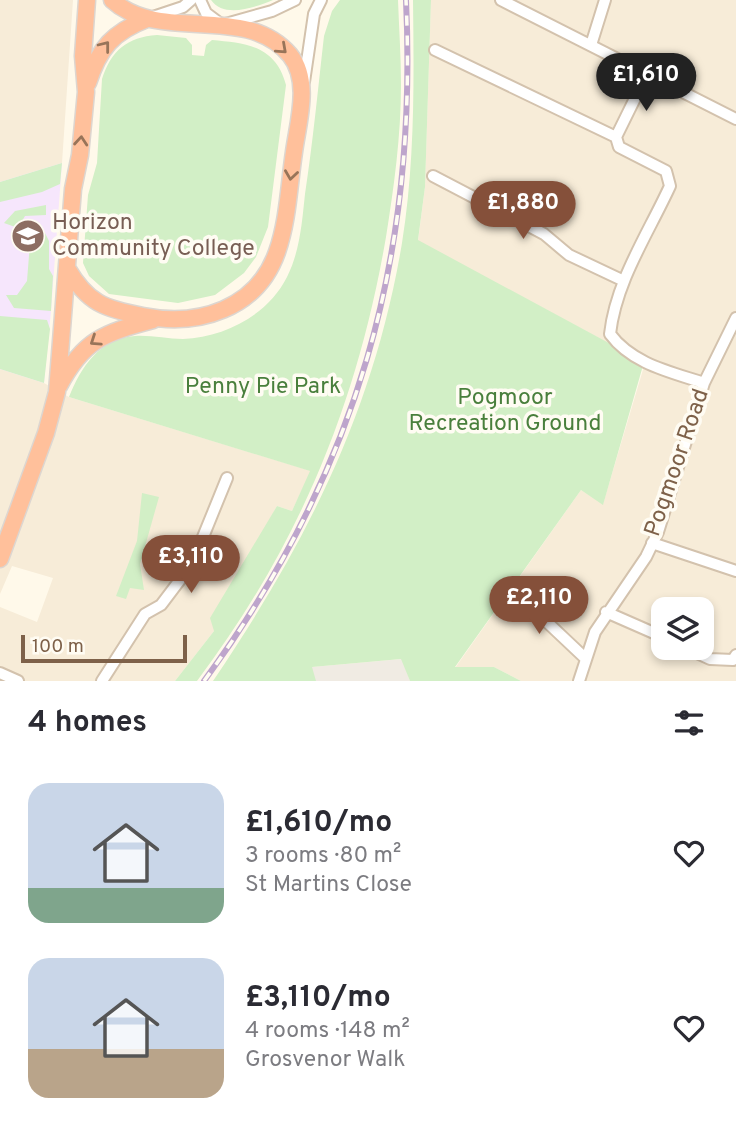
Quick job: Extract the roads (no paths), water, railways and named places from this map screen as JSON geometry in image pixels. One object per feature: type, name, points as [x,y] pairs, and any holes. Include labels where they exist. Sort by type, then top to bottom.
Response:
[{"type":"highway","points":[[2,548],[46,433],[57,392],[86,92],[83,56],[87,0]]},
{"type":"highway","points":[[67,268],[84,293],[98,304],[156,319],[190,320],[223,311],[250,293],[264,278],[275,258],[282,233],[300,108],[300,74],[285,50],[266,36],[222,25],[148,19],[113,0]]},
{"type":"highway","points":[[86,92],[102,48],[125,28],[148,19]]},
{"type":"highway","points":[[57,392],[73,362],[94,340],[121,328],[156,319]]},
{"type":"street","points":[[148,19],[183,7],[191,0]]},
{"type":"street","points":[[200,0],[206,13],[222,25],[272,11],[295,0]]},
{"type":"street","points":[[300,108],[314,14],[321,0]]},
{"type":"street","points":[[501,0],[736,119]]},
{"type":"street","points":[[591,45],[605,0]]},
{"type":"street","points":[[435,50],[616,137]]},
{"type":"street","points":[[647,74],[616,137],[619,147],[666,171],[670,186],[624,281],[613,310],[610,334],[619,346],[644,362],[704,383]]},
{"type":"street","points":[[433,176],[544,234],[569,255],[624,281]]},
{"type":"street","name":"Pogmoor Road","points":[[579,681],[585,658],[606,612],[646,557],[675,483],[704,383],[736,317]]},
{"type":"street","points":[[102,681],[145,614],[161,605],[192,564],[227,478]]},
{"type":"street","points":[[652,543],[736,571]]},
{"type":"street","points":[[510,595],[549,624],[585,658]]},
{"type":"street","points":[[606,612],[651,632]]},
{"type":"street","points":[[714,659],[733,660],[736,655]]},
{"type":"street","points":[[0,673],[18,681]]},
{"type":"railway","points":[[204,681],[257,603],[302,523],[338,442],[367,359],[388,274],[401,186],[407,95],[406,0]]},
{"type":"place","name":"Horizon Community College","points":[[28,236]]},
{"type":"park label","name":"Penny Pie Park","points":[[263,387]]},
{"type":"park label","name":"Pogmoor Recreation Ground","points":[[505,411]]}]
